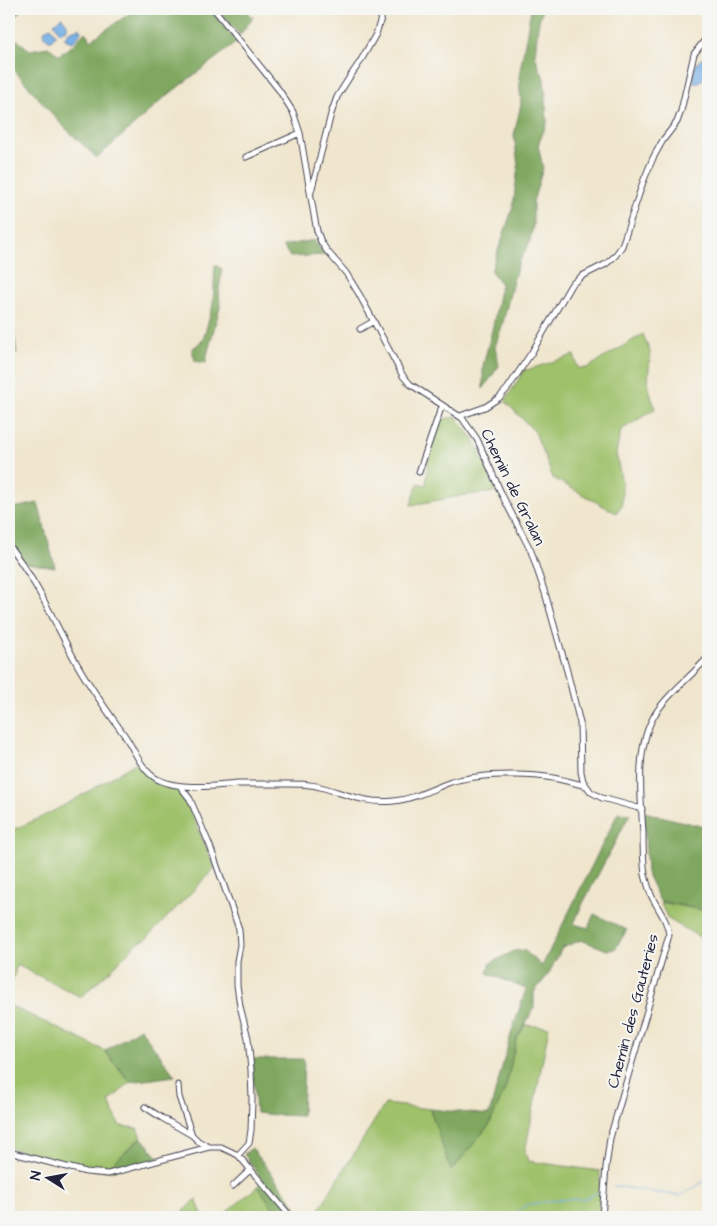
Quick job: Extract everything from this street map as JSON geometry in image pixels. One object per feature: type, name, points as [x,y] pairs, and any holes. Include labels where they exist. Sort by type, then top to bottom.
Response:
[{"type":"street","name":"Chemin de Gralan","points":[[214,9],[287,101],[293,112],[300,134],[317,231],[321,242],[359,294],[406,380],[460,416],[477,439],[502,495],[531,551],[545,593],[580,723],[581,772],[586,786]]},
{"type":"street","points":[[311,194],[337,97],[376,34],[384,9]]},
{"type":"street","points":[[460,416],[485,407],[499,398],[532,352],[571,285],[582,276],[606,264],[622,246],[653,158],[663,140],[677,122],[694,54],[708,36]]},
{"type":"street","points":[[246,157],[300,134]]},
{"type":"street","points":[[360,329],[374,322]]},
{"type":"street","points":[[419,472],[443,406]]},
{"type":"street","points":[[9,546],[27,570],[92,690],[130,742],[147,771],[161,781],[179,786],[298,784],[323,788],[365,800],[382,802],[418,796],[452,782],[466,779],[492,776],[528,776],[553,778],[586,786],[591,792],[602,798],[642,809]]},
{"type":"street","name":"Chemin des Gauteries","points":[[602,1217],[610,1138],[669,935],[666,924],[652,896],[645,873],[642,752],[650,725],[659,708],[708,657]]},
{"type":"street","points":[[179,786],[190,799],[210,846],[239,929],[241,940],[237,961],[237,985],[248,1038],[252,1100],[249,1143],[238,1155]]},
{"type":"street","points":[[178,1084],[180,1097],[192,1135]]},
{"type":"street","points":[[145,1107],[192,1135],[209,1148]]},
{"type":"street","points":[[195,1151],[198,1141]]},
{"type":"street","points":[[9,1152],[86,1172],[108,1174],[195,1151],[221,1148],[238,1155],[291,1217]]},
{"type":"street","points":[[233,1186],[251,1170]]},
{"type":"green space","points":[[9,9],[23,9],[12,20],[12,36],[30,50],[48,47],[59,55],[73,45],[85,32],[91,40],[136,9],[210,9],[237,42],[164,98],[97,158],[61,124],[9,64]]},
{"type":"green space","points":[[217,9],[245,9],[253,17],[240,35]]},
{"type":"green space","points":[[531,9],[542,9],[535,55],[544,77],[546,105],[547,123],[538,145],[543,168],[533,202],[533,227],[529,244],[518,264],[495,347],[499,366],[483,389],[483,366],[501,284],[491,271],[513,207],[518,166],[514,135],[521,104],[519,76]]},
{"type":"green space","points":[[314,240],[325,255],[290,257],[283,246]]},
{"type":"green space","points":[[215,265],[222,269],[219,289],[220,307],[206,363],[195,361],[192,349],[203,340],[213,305]]},
{"type":"green space","points":[[9,302],[17,353],[9,354]]},
{"type":"green space","points":[[643,334],[650,352],[648,385],[655,409],[621,430],[616,453],[622,483],[622,505],[616,513],[553,478],[535,432],[505,401],[525,369],[527,370],[574,355],[578,368],[587,368]]},
{"type":"green space","points":[[456,417],[473,438],[497,492],[466,495],[411,505],[418,483],[426,485],[428,460],[441,419]]},
{"type":"green space","points":[[38,503],[55,567],[25,563],[9,543],[9,509]]},
{"type":"green space","points":[[137,762],[154,781],[174,787],[184,796],[215,868],[147,938],[135,945],[81,997],[17,965],[9,992],[9,831],[59,808]]},
{"type":"green space","points":[[644,812],[708,828],[708,911],[660,901],[647,874]]},
{"type":"green space","points":[[618,813],[630,814],[574,924],[588,928],[594,914],[627,930],[615,949],[607,950],[581,940],[562,948],[548,975],[534,992],[534,1007],[516,1040],[506,1087],[489,1125],[451,1171],[430,1109],[489,1115],[511,1034],[526,989],[487,973],[491,963],[514,951],[524,950],[542,966]]},
{"type":"green space","points":[[660,902],[708,911],[708,942],[668,919]]},
{"type":"green space","points":[[9,1005],[105,1051],[130,1082],[109,1102],[120,1126],[137,1128],[141,1137],[106,1170],[94,1170],[9,1148]]},
{"type":"green space","points":[[525,1025],[549,1027],[525,1152],[528,1161],[600,1171],[600,1217],[314,1217],[385,1104],[430,1109],[452,1170],[489,1125],[506,1087],[516,1040]]},
{"type":"green space","points":[[140,1028],[175,1076],[130,1082],[105,1051]]},
{"type":"green space","points":[[252,1059],[304,1059],[302,1116],[256,1113]]},
{"type":"green space","points":[[141,1137],[159,1158],[109,1171],[106,1170]]},
{"type":"green space","points":[[252,1148],[304,1217],[279,1217],[258,1186],[263,1181],[244,1154]]},
{"type":"green space","points":[[258,1186],[279,1217],[221,1217]]},
{"type":"green space","points":[[196,1199],[203,1217],[178,1217]]},
{"type":"water","points":[[62,17],[67,23],[67,28],[60,33],[54,23]]},
{"type":"water","points":[[51,27],[56,35],[49,40],[45,37],[44,32]]},
{"type":"water","points":[[79,28],[81,31],[75,40],[72,42],[65,39],[69,32]]},
{"type":"water","points":[[703,58],[708,60],[708,75],[699,82],[694,83],[695,69],[698,62]]},
{"type":"waterway","points":[[614,1186],[680,1196],[708,1179]]},
{"type":"waterway","points":[[511,1217],[526,1205],[556,1200],[585,1199],[598,1192]]}]
